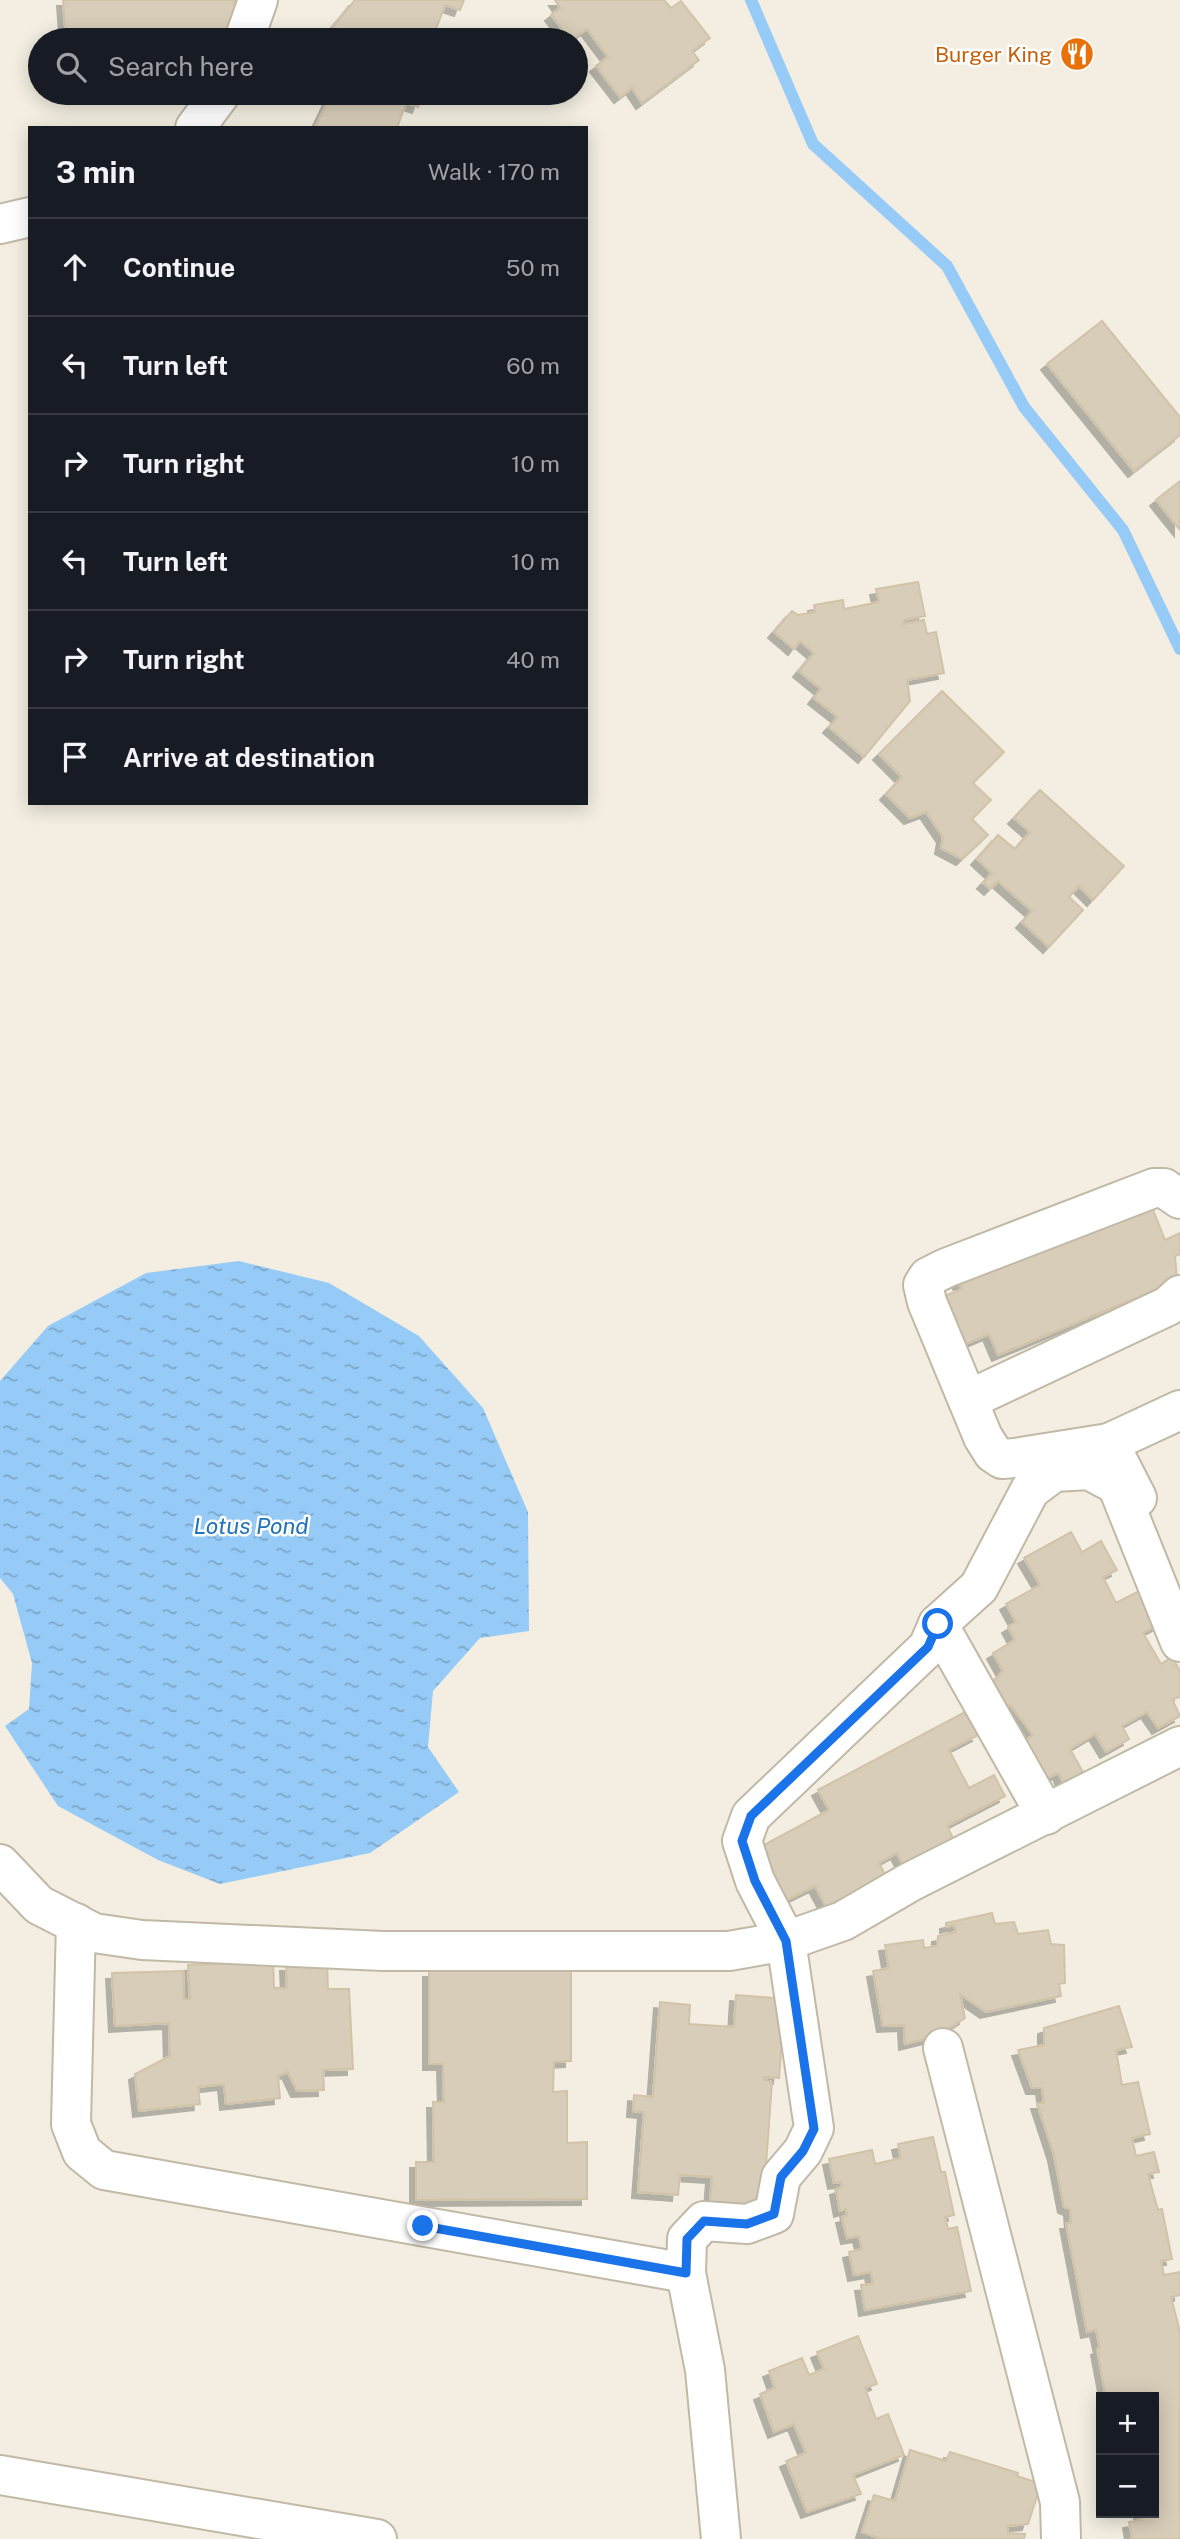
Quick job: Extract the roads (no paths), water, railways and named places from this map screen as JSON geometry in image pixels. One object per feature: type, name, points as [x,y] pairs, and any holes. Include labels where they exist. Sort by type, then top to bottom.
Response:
[{"type":"street","points":[[248,28],[258,0]]},
{"type":"street","points":[[196,126],[212,105]]},
{"type":"street","points":[[0,224],[28,217]]},
{"type":"street","points":[[1180,1199],[1164,1188],[1154,1188],[928,1277],[923,1285],[927,1302],[968,1401],[993,1453],[1002,1459],[1109,1443],[1180,1410]]},
{"type":"street","points":[[968,1401],[1176,1311]]},
{"type":"street","points":[[1109,1443],[1180,1582]]},
{"type":"street","points":[[721,2539],[705,2370],[686,2273],[687,2239],[704,2221],[747,2224],[774,2214],[781,2177],[803,2151],[814,2129],[786,1941],[755,1881],[742,1841],[751,1816],[928,1647],[938,1624],[979,1587],[1030,1490],[1054,1472],[1089,1470],[1117,1485],[1180,1642]]},
{"type":"street","points":[[938,1624],[1045,1815]]},
{"type":"street","points":[[0,1864],[39,1905],[94,1933],[142,1940],[383,1951],[729,1951],[786,1941],[843,1921],[910,1882],[1180,1746]]},
{"type":"street","points":[[76,1923],[71,2124],[82,2152],[104,2169],[424,2219],[686,2273]]},
{"type":"street","points":[[943,2049],[1059,2502],[1061,2539]]},
{"type":"street","points":[[0,2475],[377,2539]]},
{"type":"water","name":"Lotus Pond","points":[[239,1261],[329,1283],[419,1336],[483,1408],[528,1512],[529,1631],[480,1638],[433,1691],[428,1747],[459,1792],[370,1853],[220,1884],[158,1860],[58,1806],[5,1726],[29,1709],[32,1663],[13,1594],[0,1578],[0,1381],[48,1326],[146,1273]]},
{"type":"waterway","points":[[751,0],[813,144],[947,266],[1024,407],[1123,530],[1180,649]]},
{"type":"place","name":"Burger King","points":[[1077,54]]}]
